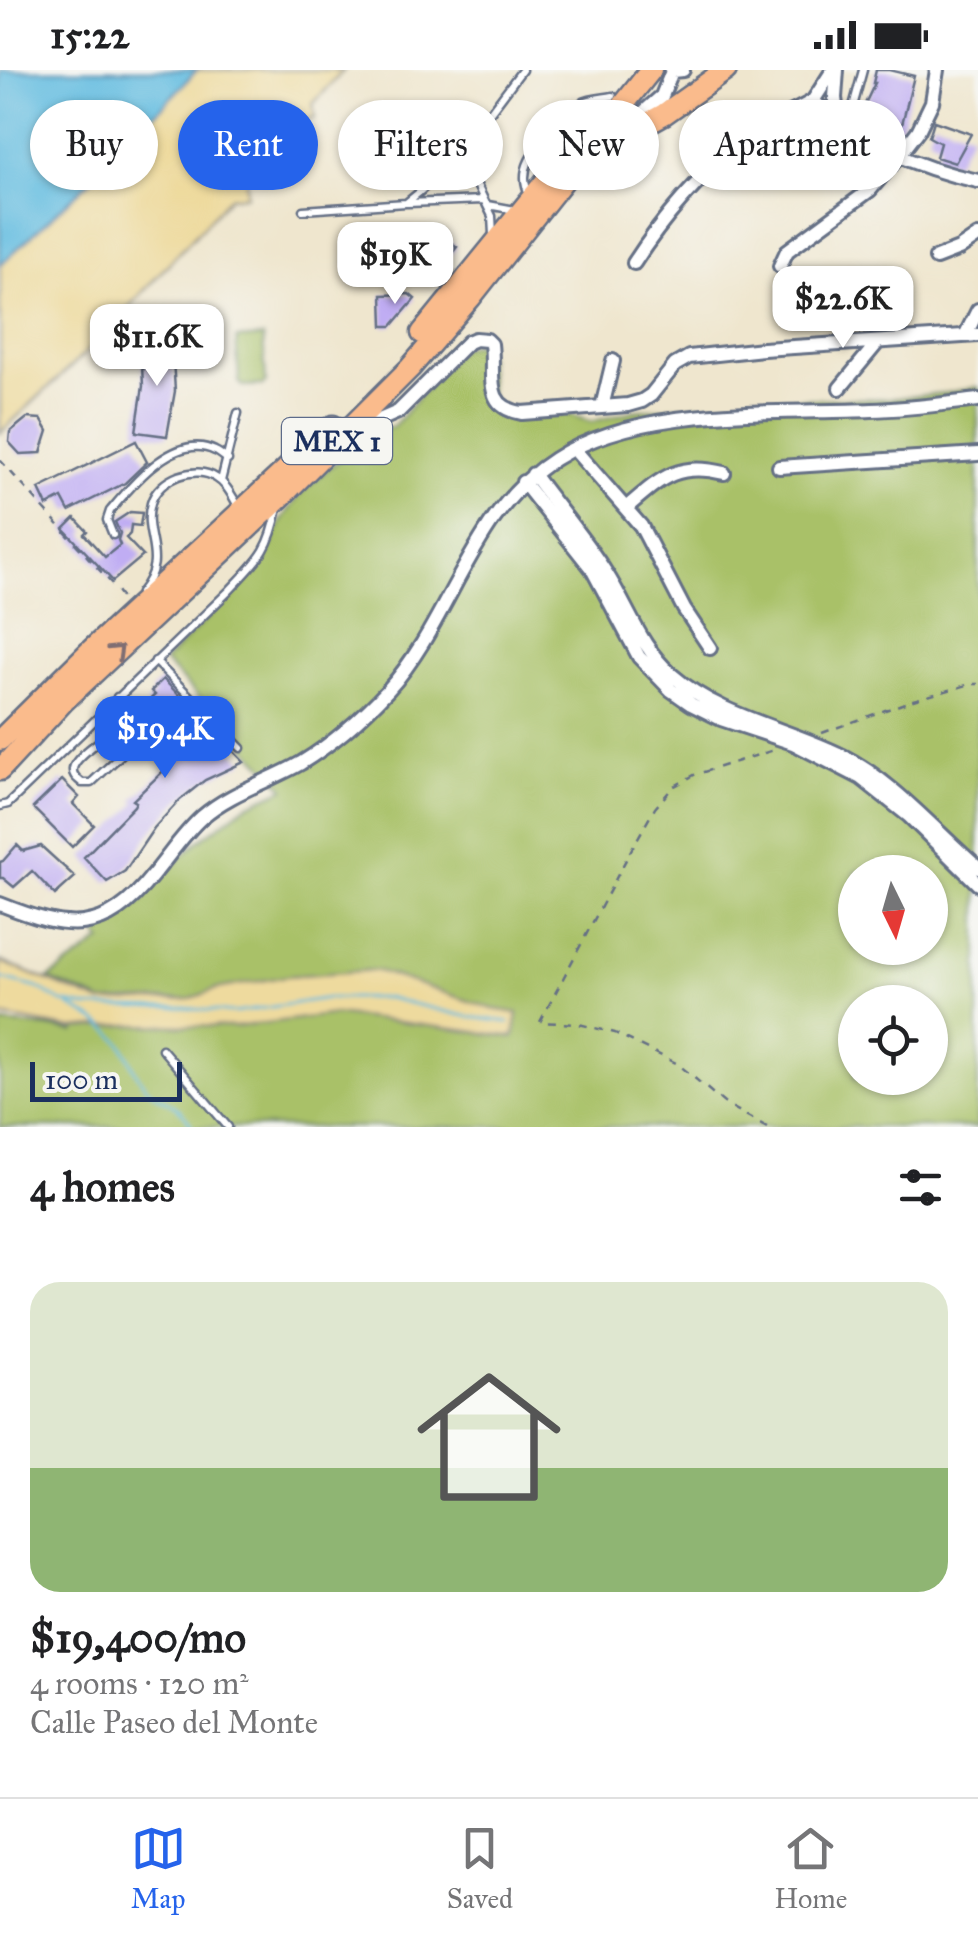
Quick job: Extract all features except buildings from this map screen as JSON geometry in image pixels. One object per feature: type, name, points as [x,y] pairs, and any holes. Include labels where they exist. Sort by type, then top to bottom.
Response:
[{"type":"highway","points":[[659,117],[726,70]]},
{"type":"highway","name":"MEX 1","points":[[0,740],[379,382],[614,96],[640,74]]},
{"type":"highway","name":"MEX 1","points":[[0,770],[93,673],[280,498],[410,368],[471,297],[640,74]]},
{"type":"highway","points":[[471,297],[518,252],[570,190]]},
{"type":"street","points":[[658,100],[666,89],[668,71],[683,70]]},
{"type":"street","points":[[814,100],[835,70]]},
{"type":"street","points":[[835,70],[836,100]]},
{"type":"street","points":[[906,148],[932,102],[938,70]]},
{"type":"street","points":[[906,161],[978,181]]},
{"type":"street","points":[[634,263],[690,190]]},
{"type":"street","points":[[780,266],[787,251],[870,190]]},
{"type":"street","points":[[936,258],[978,236]]},
{"type":"street","points":[[340,437],[398,412],[462,347],[475,339],[490,344],[494,394],[499,404],[507,410],[522,412],[642,402],[675,364],[689,357],[971,336],[978,310]]},
{"type":"street","points":[[840,388],[878,342]]},
{"type":"street","points":[[602,407],[613,361]]},
{"type":"street","points":[[2,908],[62,924],[97,922],[134,897],[183,837],[218,804],[303,762],[348,727],[404,669],[506,501],[556,457],[620,428],[658,422],[978,400]]},
{"type":"street","points":[[574,448],[640,526],[684,610],[710,648]]},
{"type":"street","points":[[779,467],[978,454]]},
{"type":"street","points":[[626,508],[676,471],[710,470],[724,474]]},
{"type":"street","points":[[528,478],[592,569],[626,624],[639,657],[654,675],[691,704],[721,720],[799,741],[861,778],[978,879]]},
{"type":"lane","points":[[500,100],[522,70]]},
{"type":"lane","points":[[852,100],[863,70]]},
{"type":"lane","points":[[406,202],[422,190]]},
{"type":"lane","points":[[479,190],[494,228],[492,247]]},
{"type":"lane","points":[[303,210],[406,202],[485,202],[512,210],[527,204]]},
{"type":"lane","points":[[222,481],[238,413]]},
{"type":"lane","points":[[113,535],[107,520],[110,512],[160,460],[184,448],[199,447],[214,450],[228,460]]},
{"type":"lane","points":[[90,651],[144,587],[155,564],[150,517],[156,494],[173,479],[194,472],[211,474],[222,481],[240,510]]},
{"type":"lane","points":[[0,814],[4,805],[266,550],[280,498]]},
{"type":"lane","points":[[155,661],[241,748]]},
{"type":"lane","points":[[117,697],[136,718]]},
{"type":"lane","points":[[113,733],[125,746],[124,752],[91,783],[85,784],[72,770],[92,746],[113,733]]},
{"type":"lane","points":[[80,734],[92,746]]},
{"type":"lane","points":[[162,1049],[228,1127]]},
{"type":"path","points":[[0,460],[113,584],[128,606]]},
{"type":"path","points":[[768,1127],[724,1103],[678,1064],[616,1033],[579,1024],[540,1022],[631,850],[655,808],[673,787],[694,775],[913,700],[978,684]]},
{"type":"green space","points":[[263,337],[266,382],[243,386],[239,382],[236,339]]},
{"type":"green space","points":[[479,344],[487,354],[494,409],[511,416],[569,414],[591,422],[633,411],[778,399],[890,399],[978,387],[978,1127],[0,1127],[0,1023],[74,1032],[98,999],[48,979],[102,941],[95,931],[142,900],[195,844],[245,806],[285,788],[164,661],[262,564],[283,518],[302,492],[357,447],[364,436],[393,427],[461,347]]},
{"type":"sand","points":[[197,70],[344,70],[317,100],[178,100],[178,190],[247,190],[247,195],[230,197],[93,346],[0,433],[0,265],[80,190],[158,190],[158,111]]},
{"type":"sand","points":[[0,961],[100,1002],[190,999],[216,989],[287,976],[376,970],[493,1009],[518,1013],[514,1037],[335,1014],[236,1027],[128,1025],[72,1029],[0,1016]]},
{"type":"water","points":[[0,70],[197,70],[158,111],[158,100],[30,100],[30,190],[80,190],[0,265]]},
{"type":"waterway","points":[[0,978],[38,988],[62,1002]]},
{"type":"waterway","points":[[62,1002],[87,1007],[234,1013],[328,998],[388,998],[509,1022]]},
{"type":"waterway","points":[[69,1006],[116,1037],[145,1086],[176,1107],[192,1127]]}]
